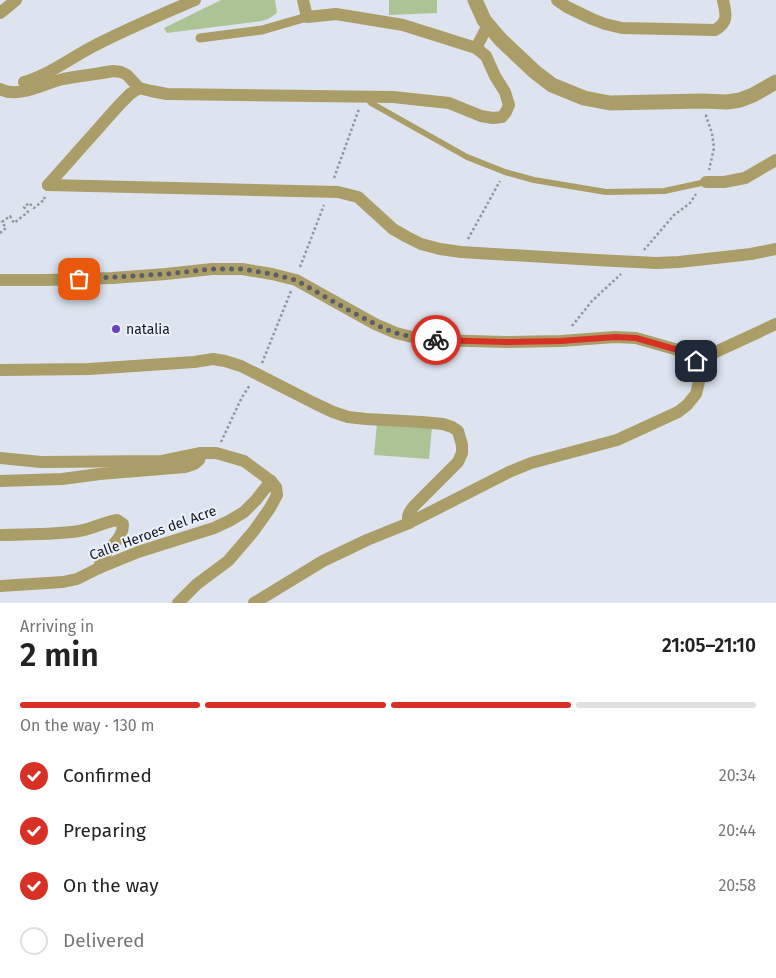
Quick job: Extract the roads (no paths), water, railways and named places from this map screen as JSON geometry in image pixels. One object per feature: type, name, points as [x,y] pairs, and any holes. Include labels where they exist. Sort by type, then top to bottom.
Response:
[{"type":"street","points":[[0,12],[16,0]]},
{"type":"street","points":[[1,89],[40,77],[90,48],[143,22],[195,0]]},
{"type":"street","points":[[303,0],[308,17]]},
{"type":"street","points":[[475,0],[488,25],[534,72],[552,85],[584,98],[610,103],[727,102],[753,95],[776,82]]},
{"type":"street","points":[[557,0],[592,19],[622,28],[715,30],[724,23],[726,16],[723,0]]},
{"type":"street","points":[[1,89],[12,92],[24,91],[62,79],[113,71],[127,75],[139,88],[167,94],[401,97],[449,103],[481,116],[493,118],[502,117],[509,105],[505,92],[486,56],[476,48],[403,25],[336,14],[308,17],[262,30],[200,38]]},
{"type":"street","points":[[476,48],[488,25]]},
{"type":"street","points":[[139,88],[120,104],[48,185],[338,192],[358,197],[393,229],[421,244],[461,252],[633,262],[679,262],[751,254],[776,249]]},
{"type":"street","points":[[706,182],[724,182],[746,178],[776,160]]},
{"type":"street","points":[[0,280],[112,278],[212,269],[242,269],[296,280],[375,324],[396,333],[412,337],[436,340],[498,342],[561,341],[615,337],[636,338],[678,350],[691,356],[696,361],[699,373],[696,394],[678,412],[617,440],[530,463],[516,469],[409,523],[323,561],[254,603]]},
{"type":"street","points":[[696,361],[776,324]]},
{"type":"street","points":[[0,370],[89,369],[213,359],[241,366],[314,403],[348,417],[366,420],[443,424],[452,427],[458,431],[462,445],[462,453],[458,462],[414,506],[409,514],[409,523]]},
{"type":"street","points":[[0,481],[62,479],[185,467],[199,460],[201,453]]},
{"type":"street","points":[[0,458],[41,462],[152,461],[201,453],[216,453],[244,461],[272,481],[276,487],[276,495],[270,508],[253,532],[228,561],[197,584],[178,603]]},
{"type":"street","name":"Calle Heroes del Acre","points":[[0,586],[63,582],[77,579],[138,552],[200,533],[229,521],[244,512],[272,481]]},
{"type":"street","points":[[0,535],[82,531],[117,520],[123,524],[123,531],[102,559],[99,568]]},
{"type":"lane","points":[[364,96],[467,157],[505,172],[534,180],[606,192],[664,191],[706,182]]},
{"type":"place","name":"natalia","points":[[116,329]]}]
